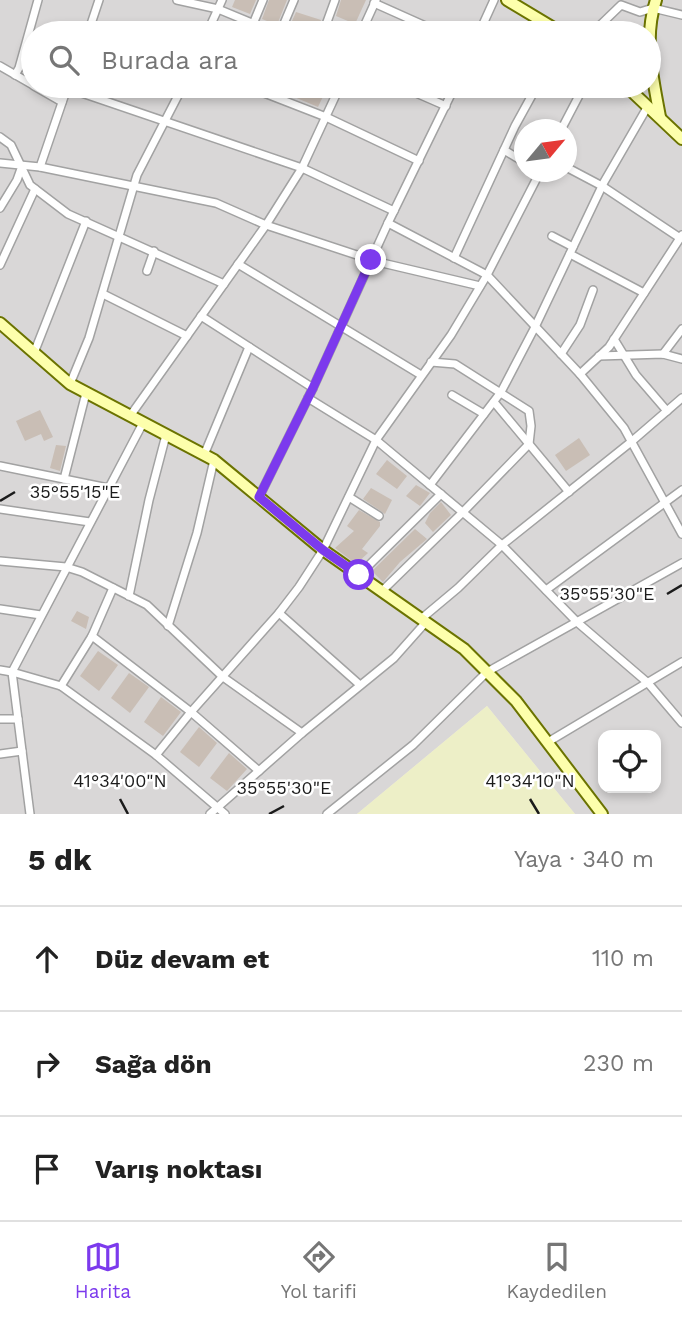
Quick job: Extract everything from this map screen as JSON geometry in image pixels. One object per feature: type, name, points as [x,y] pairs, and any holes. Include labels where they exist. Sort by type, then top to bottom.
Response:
[{"type":"street","points":[[32,21],[38,0]]},
{"type":"street","points":[[92,21],[99,0]]},
{"type":"street","points":[[177,0],[218,9],[246,21]]},
{"type":"street","points":[[212,21],[222,0]]},
{"type":"street","points":[[254,21],[263,0]]},
{"type":"street","points":[[284,21],[294,0]]},
{"type":"street","points":[[327,21],[335,0]]},
{"type":"street","points":[[484,21],[494,0]]},
{"type":"street","points":[[507,0],[542,21]]},
{"type":"street","points":[[366,21],[375,1],[416,21]]},
{"type":"street","points":[[654,4],[682,15]]},
{"type":"street","points":[[604,21],[621,5],[640,12],[654,4]]},
{"type":"street","points":[[650,21],[654,4]]},
{"type":"street","points":[[15,75],[21,61]]},
{"type":"street","points":[[0,66],[21,78]]},
{"type":"street","points":[[55,98],[62,102]]},
{"type":"street","points":[[40,167],[63,98]]},
{"type":"street","points":[[97,98],[302,168],[394,211]]},
{"type":"street","points":[[70,384],[89,338],[137,175],[177,98]]},
{"type":"street","points":[[277,98],[326,117],[419,161]]},
{"type":"street","points":[[130,416],[266,225],[302,168],[335,98]]},
{"type":"street","points":[[428,98],[446,106]]},
{"type":"street","points":[[259,497],[450,98]]},
{"type":"street","points":[[454,258],[531,98]]},
{"type":"street","points":[[567,119],[578,98]]},
{"type":"street","points":[[639,98],[682,139]]},
{"type":"street","points":[[656,98],[660,117]]},
{"type":"street","points":[[430,485],[501,392],[602,186],[648,106]]},
{"type":"street","points":[[0,137],[11,145],[30,185],[68,214],[224,284]]},
{"type":"street","points":[[504,150],[514,156]]},
{"type":"street","points":[[0,163],[40,167],[216,203],[266,225],[372,259],[481,286]]},
{"type":"street","points":[[0,208],[17,180],[22,165]]},
{"type":"street","points":[[577,173],[681,237],[614,339],[580,373]]},
{"type":"street","points":[[156,755],[299,587],[323,550],[376,440],[451,335],[481,286],[535,182]]},
{"type":"street","points":[[0,265],[35,189]]},
{"type":"street","points":[[34,353],[86,221]]},
{"type":"street","points":[[388,223],[487,275],[580,373],[624,428],[682,534]]},
{"type":"street","points":[[552,236],[644,293]]},
{"type":"street","points":[[147,271],[154,251]]},
{"type":"street","points":[[238,264],[421,376]]},
{"type":"street","points":[[561,354],[580,325],[593,290]]},
{"type":"street","points":[[103,294],[187,336]]},
{"type":"street","points":[[201,316],[313,388]]},
{"type":"street","points":[[0,323],[70,384],[209,457],[323,550],[464,649],[516,701],[602,814]]},
{"type":"street","points":[[663,354],[681,329]]},
{"type":"street","points":[[614,339],[636,375],[667,411]]},
{"type":"street","points":[[169,626],[197,533],[209,457],[249,347]]},
{"type":"street","points":[[599,356],[663,354],[682,359]]},
{"type":"street","points":[[382,591],[529,444],[529,411],[455,364],[431,362]]},
{"type":"street","points":[[64,479],[86,393]]},
{"type":"street","points":[[452,395],[484,414]]},
{"type":"street","points":[[308,398],[376,440],[502,545],[577,622],[648,683],[682,723]]},
{"type":"street","points":[[209,814],[394,658],[424,620],[502,545],[682,398]]},
{"type":"street","points":[[494,402],[569,492]]},
{"type":"street","points":[[30,814],[12,672],[143,423]]},
{"type":"street","points":[[129,596],[166,435]]},
{"type":"street","points":[[0,466],[108,488]]},
{"type":"street","points":[[546,590],[682,490]]},
{"type":"street","points":[[359,575],[441,494]]},
{"type":"street","points":[[349,496],[379,516]]},
{"type":"street","points":[[0,509],[90,522]]},
{"type":"street","points":[[0,561],[66,567],[129,596],[146,606],[223,677],[302,733]]},
{"type":"street","points":[[327,814],[413,745],[487,671],[682,564]]},
{"type":"street","points":[[61,686],[92,636],[113,588]]},
{"type":"street","points":[[0,609],[41,615]]},
{"type":"street","points":[[279,613],[360,685]]},
{"type":"street","points":[[92,636],[191,712],[260,771]]},
{"type":"street","points":[[548,742],[682,662]]},
{"type":"street","points":[[0,670],[61,686],[156,755],[225,814]]},
{"type":"street","points":[[0,719],[18,719]]},
{"type":"street","points":[[0,754],[22,751]]},
{"type":"shaded area","points":[[0,0],[682,0],[682,814],[575,814],[487,706],[357,814],[0,814]]},
{"type":"green space","points":[[487,706],[575,814],[357,814]]},
{"type":"building","points":[[235,0],[256,0],[250,14],[232,7]]},
{"type":"building","points":[[269,0],[287,0],[279,21],[262,19]]},
{"type":"building","points":[[341,0],[366,0],[356,21],[336,16]]},
{"type":"building","points":[[296,12],[321,20],[321,21],[292,21]]},
{"type":"building","points":[[297,98],[322,98],[318,107]]},
{"type":"building","points":[[40,410],[53,437],[44,441],[41,434],[25,441],[16,421]]},
{"type":"building","points":[[579,438],[590,455],[566,471],[555,455]]},
{"type":"building","points":[[56,445],[66,446],[60,471],[50,468]]},
{"type":"building","points":[[387,460],[407,476],[397,489],[376,474]]},
{"type":"building","points":[[416,485],[430,493],[420,506],[406,496]]},
{"type":"building","points":[[371,488],[392,500],[385,514],[363,499]]},
{"type":"building","points":[[441,502],[451,515],[433,532],[425,523]]},
{"type":"building","points":[[359,510],[380,522],[380,526],[362,549],[368,553],[356,564],[335,548],[354,531],[347,526]]},
{"type":"building","points":[[415,529],[427,539],[400,562],[383,582],[372,571]]},
{"type":"building","points":[[77,611],[89,617],[86,629],[71,621]]},
{"type":"building","points":[[98,651],[118,665],[99,691],[80,676]]},
{"type":"building","points":[[129,673],[149,687],[130,713],[111,698]]},
{"type":"building","points":[[161,697],[181,712],[163,736],[144,722]]},
{"type":"building","points":[[199,727],[217,743],[199,767],[180,752]]},
{"type":"building","points":[[229,753],[247,769],[227,791],[210,778]]},
{"type":"route","points":[[359,575],[323,550],[259,497],[313,388],[371,260]]}]
